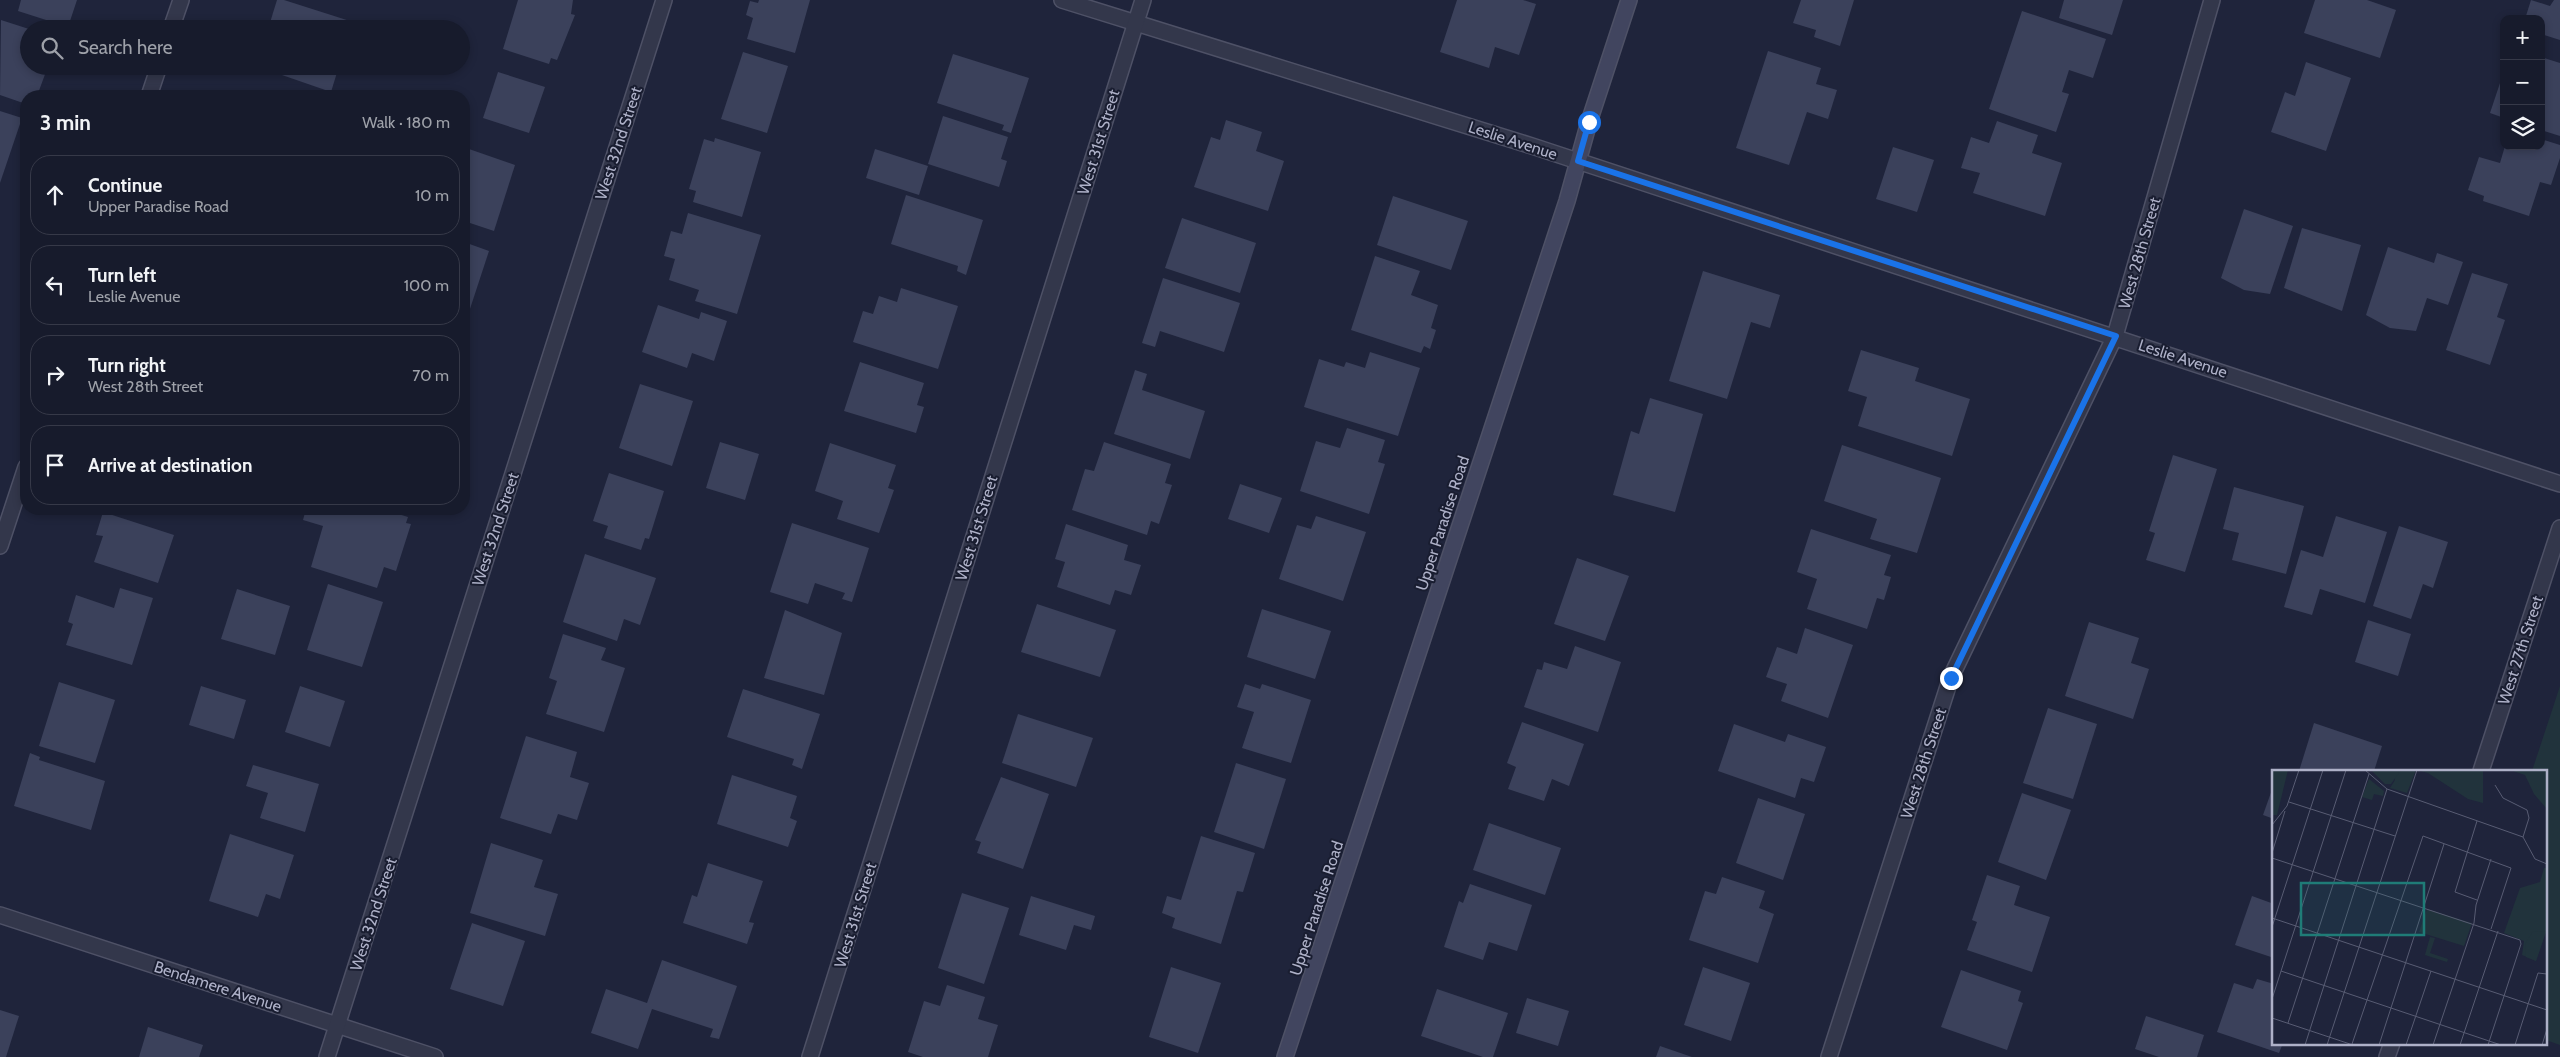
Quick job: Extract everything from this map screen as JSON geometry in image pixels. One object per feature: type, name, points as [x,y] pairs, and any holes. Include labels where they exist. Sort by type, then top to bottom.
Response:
[{"type":"street","points":[[174,20],[181,0]]},
{"type":"street","name":"West 32nd Street","points":[[327,1057],[664,0]]},
{"type":"street","name":"Leslie Avenue","points":[[1062,0],[1578,161],[2116,336],[2560,484]]},
{"type":"street","name":"West 31st Street","points":[[810,1057],[1143,0]]},
{"type":"street","name":"Upper Paradise Road","points":[[1285,1057],[1629,0]]},
{"type":"street","name":"West 28th Street","points":[[1829,1057],[1951,678],[2116,336],[2212,0]]},
{"type":"street","points":[[151,90],[156,75]]},
{"type":"street","points":[[0,546],[20,485]]},
{"type":"street","name":"West 27th Street","points":[[2481,770],[2560,528]]},
{"type":"street","name":"Bendamere Avenue","points":[[0,915],[435,1057]]},
{"type":"street","points":[[2387,1057],[2392,1044]]},
{"type":"shaded area","points":[[2560,686],[2560,1045],[2548,1041],[2548,770],[2532,770]]},
{"type":"building","points":[[21,0],[77,0],[70,20],[46,20],[18,11]]},
{"type":"building","points":[[277,0],[284,0],[347,20],[271,20]]},
{"type":"building","points":[[518,0],[573,0],[571,14],[575,15],[557,60],[551,58],[549,64],[503,49]]},
{"type":"building","points":[[759,0],[810,0],[795,53],[747,39],[753,18],[746,15],[750,1],[758,3]]},
{"type":"building","points":[[1457,0],[1523,0],[1536,4],[1519,55],[1495,47],[1489,68],[1440,52]]},
{"type":"building","points":[[1801,0],[1854,0],[1840,46],[1814,37],[1816,30],[1793,23]]},
{"type":"building","points":[[2064,0],[2123,0],[2112,35],[2059,18]]},
{"type":"building","points":[[2315,0],[2367,0],[2396,10],[2380,58],[2304,33]]},
{"type":"building","points":[[2531,0],[2550,6],[2554,0],[2560,0],[2560,40],[2545,35],[2545,15],[2526,15]]},
{"type":"building","points":[[2022,11],[2106,39],[2093,78],[2069,70],[2062,92],[2069,94],[2056,132],[1989,109]]},
{"type":"building","points":[[1,20],[20,26],[20,75],[45,75],[39,90],[20,90],[20,102],[0,95]]},
{"type":"building","points":[[1768,51],[1821,68],[1816,84],[1837,90],[1828,119],[1807,112],[1789,165],[1736,148]]},
{"type":"building","points":[[743,52],[788,66],[767,133],[721,119]]},
{"type":"building","points":[[953,54],[1029,78],[1011,133],[1002,130],[1004,125],[937,103]]},
{"type":"building","points":[[2545,58],[2560,63],[2560,136],[2545,131]]},
{"type":"building","points":[[2306,62],[2351,78],[2326,151],[2271,132],[2285,92],[2295,96]]},
{"type":"building","points":[[498,72],[545,87],[529,133],[483,118]]},
{"type":"building","points":[[282,75],[336,75],[332,90],[325,90]]},
{"type":"building","points":[[2500,83],[2500,117],[2490,113]]},
{"type":"building","points":[[0,111],[20,117],[20,124],[0,183]]},
{"type":"building","points":[[943,116],[1008,137],[1001,159],[1007,161],[999,187],[928,164]]},
{"type":"building","points":[[1226,120],[1262,132],[1256,151],[1284,161],[1268,211],[1194,187],[1211,137],[1220,140]]},
{"type":"building","points":[[1997,121],[2038,135],[2032,153],[2062,163],[2045,216],[1973,193],[1980,173],[1961,168],[1971,137],[1989,143]]},
{"type":"building","points":[[715,138],[761,152],[742,217],[693,202],[696,191],[689,189],[704,139],[714,142]]},
{"type":"building","points":[[2545,140],[2560,145],[2560,158],[2551,185],[2540,182],[2529,216],[2483,201],[2484,196],[2468,190],[2479,157],[2500,163],[2504,150],[2545,150]]},
{"type":"building","points":[[1893,147],[1934,160],[1917,212],[1876,199]]},
{"type":"building","points":[[470,149],[515,165],[494,231],[470,223]]},
{"type":"building","points":[[875,149],[928,166],[919,195],[866,178]]},
{"type":"building","points":[[906,195],[983,220],[966,275],[957,271],[958,266],[891,244]]},
{"type":"building","points":[[1393,196],[1468,221],[1451,270],[1377,245]]},
{"type":"building","points":[[2244,209],[2293,226],[2270,294],[2244,290],[2221,278]]},
{"type":"building","points":[[688,213],[761,235],[737,314],[695,301],[699,290],[669,280],[675,259],[664,256],[671,231],[682,234]]},
{"type":"building","points":[[1182,218],[1256,243],[1240,293],[1165,268]]},
{"type":"building","points":[[2302,228],[2361,245],[2342,311],[2284,288]]},
{"type":"building","points":[[470,244],[489,251],[470,309]]},
{"type":"building","points":[[2388,247],[2434,263],[2437,253],[2463,262],[2448,305],[2427,298],[2416,331],[2390,328],[2366,315]]},
{"type":"building","points":[[1375,256],[1420,271],[1411,295],[1438,305],[1431,328],[1436,330],[1430,349],[1424,346],[1421,353],[1351,330]]},
{"type":"building","points":[[1703,271],[1780,295],[1770,328],[1751,322],[1727,399],[1669,381]]},
{"type":"building","points":[[2472,273],[2508,284],[2497,317],[2505,320],[2490,365],[2446,350]]},
{"type":"building","points":[[1163,278],[1240,303],[1224,352],[1160,331],[1155,347],[1142,343]]},
{"type":"building","points":[[901,288],[958,306],[938,369],[853,342],[863,311],[873,314],[879,296],[897,302]]},
{"type":"building","points":[[658,305],[699,319],[701,312],[727,321],[714,361],[692,353],[687,368],[642,352]]},
{"type":"building","points":[[1861,350],[1919,368],[1915,381],[1970,399],[1952,456],[1858,426],[1867,397],[1848,391]]},
{"type":"building","points":[[1370,352],[1420,368],[1398,436],[1304,407],[1319,359],[1344,367],[1346,362],[1365,368]]},
{"type":"building","points":[[860,362],[924,383],[917,405],[924,407],[916,433],[844,411]]},
{"type":"building","points":[[1135,370],[1147,374],[1142,390],[1205,411],[1190,459],[1114,434]]},
{"type":"building","points":[[640,384],[693,401],[672,466],[619,448]]},
{"type":"building","points":[[1650,398],[1703,414],[1675,512],[1613,495],[1631,431],[1639,434]]},
{"type":"building","points":[[1347,428],[1385,440],[1378,462],[1385,464],[1369,514],[1300,491],[1316,441],[1340,448]]},
{"type":"building","points":[[720,442],[759,454],[745,500],[706,488]]},
{"type":"building","points":[[1104,442],[1171,464],[1165,483],[1172,485],[1159,524],[1151,521],[1147,535],[1072,510],[1085,469],[1094,471]]},
{"type":"building","points":[[830,443],[896,465],[888,488],[894,490],[879,533],[837,519],[843,501],[815,491]]},
{"type":"building","points":[[1842,445],[1941,478],[1917,553],[1870,539],[1877,519],[1824,501]]},
{"type":"building","points":[[2173,455],[2217,469],[2185,572],[2146,560],[2155,533],[2149,531]]},
{"type":"building","points":[[609,473],[664,491],[649,539],[645,538],[641,550],[604,538],[608,526],[593,521]]},
{"type":"building","points":[[1240,484],[1282,498],[1269,533],[1228,519]]},
{"type":"building","points":[[2234,487],[2304,506],[2286,574],[2232,560],[2239,533],[2223,529]]},
{"type":"building","points":[[102,515],[112,515],[174,535],[158,583],[94,562],[103,536],[96,535]]},
{"type":"building","points":[[304,515],[402,515],[408,517],[406,523],[411,524],[396,571],[384,567],[377,588],[311,567],[323,526],[303,520]]},
{"type":"building","points":[[1316,516],[1366,532],[1343,601],[1279,579],[1297,525],[1311,529]]},
{"type":"building","points":[[2336,516],[2387,532],[2365,603],[2320,589],[2312,615],[2284,607],[2301,550],[2323,557]]},
{"type":"building","points":[[792,523],[869,548],[852,602],[842,599],[845,593],[815,583],[808,604],[770,592]]},
{"type":"building","points":[[1066,524],[1128,545],[1124,560],[1141,565],[1131,595],[1115,590],[1110,605],[1057,587],[1065,562],[1055,559]]},
{"type":"building","points":[[2399,526],[2448,542],[2433,588],[2423,584],[2411,619],[2373,606]]},
{"type":"building","points":[[1811,529],[1891,555],[1884,575],[1891,577],[1884,600],[1877,598],[1867,629],[1807,609],[1817,579],[1797,572]]},
{"type":"building","points":[[585,554],[656,578],[640,625],[624,619],[617,641],[563,622]]},
{"type":"building","points":[[1577,558],[1629,576],[1605,641],[1554,624]]},
{"type":"building","points":[[328,584],[383,602],[362,667],[307,650]]},
{"type":"building","points":[[120,588],[153,598],[132,665],[66,645],[73,624],[68,622],[76,595],[114,608]]},
{"type":"building","points":[[237,589],[290,606],[275,655],[221,639]]},
{"type":"building","points":[[1037,604],[1116,630],[1100,677],[1021,652]]},
{"type":"building","points":[[1262,609],[1331,631],[1315,679],[1247,657]]},
{"type":"building","points":[[785,610],[842,633],[824,695],[764,678]]},
{"type":"building","points":[[2368,620],[2411,634],[2398,676],[2355,662]]},
{"type":"building","points":[[2089,622],[2139,638],[2131,663],[2149,669],[2133,719],[2065,696]]},
{"type":"building","points":[[1805,628],[1853,645],[1828,718],[1781,701],[1787,684],[1766,677],[1777,647],[1797,654]]},
{"type":"building","points":[[563,634],[606,648],[601,660],[625,668],[604,732],[546,714],[557,681],[549,678]]},
{"type":"building","points":[[1575,646],[1621,662],[1598,732],[1524,707],[1537,669],[1542,670],[1544,662],[1567,669]]},
{"type":"building","points":[[59,682],[115,700],[95,763],[39,746]]},
{"type":"building","points":[[1245,684],[1260,689],[1262,684],[1311,700],[1291,763],[1242,748],[1254,712],[1237,707]]},
{"type":"building","points":[[201,686],[246,700],[234,739],[189,725]]},
{"type":"building","points":[[300,686],[345,701],[330,747],[285,732]]},
{"type":"building","points":[[743,689],[820,714],[802,769],[792,765],[794,759],[727,737]]},
{"type":"building","points":[[2048,708],[2097,724],[2073,799],[2023,783]]},
{"type":"building","points":[[1018,714],[1093,738],[1076,787],[1002,763]]},
{"type":"building","points":[[1522,722],[1584,744],[1569,786],[1552,779],[1544,801],[1508,789],[1516,767],[1507,763]]},
{"type":"building","points":[[2314,723],[2382,746],[2374,770],[2299,770]]},
{"type":"building","points":[[1734,724],[1785,742],[1788,734],[1826,747],[1814,782],[1801,778],[1795,798],[1718,771]]},
{"type":"building","points":[[526,736],[577,752],[570,777],[589,783],[577,820],[558,814],[551,834],[500,818]]},
{"type":"building","points":[[30,753],[40,757],[39,760],[105,781],[91,830],[14,806]]},
{"type":"building","points":[[1236,763],[1286,779],[1264,849],[1214,832]]},
{"type":"building","points":[[253,765],[319,784],[305,832],[260,818],[268,793],[246,786]]},
{"type":"building","points":[[732,775],[797,796],[790,818],[797,821],[788,847],[717,824]]},
{"type":"building","points":[[1001,777],[1049,794],[1023,869],[977,853],[981,842],[975,840]]},
{"type":"building","points":[[2272,790],[2272,818],[2263,815]]},
{"type":"building","points":[[2022,793],[2071,810],[2046,880],[1998,862]]},
{"type":"building","points":[[1758,798],[1805,814],[1783,880],[1736,863]]},
{"type":"building","points":[[1489,823],[1561,848],[1545,895],[1473,870]]},
{"type":"building","points":[[230,834],[294,855],[280,899],[266,894],[258,917],[209,901]]},
{"type":"building","points":[[1201,836],[1255,853],[1243,892],[1237,891],[1221,944],[1172,928],[1175,918],[1162,913],[1167,896],[1181,900]]},
{"type":"building","points":[[491,843],[543,860],[534,887],[558,894],[545,936],[470,913]]},
{"type":"building","points":[[708,863],[763,881],[749,922],[754,923],[747,944],[683,923],[692,895],[697,897]]},
{"type":"building","points":[[1987,875],[2020,886],[2014,905],[2050,917],[2032,972],[1967,950],[1977,922],[1972,920]]},
{"type":"building","points":[[1722,877],[1765,891],[1759,908],[1774,914],[1758,963],[1689,940],[1705,891],[1716,894]]},
{"type":"building","points":[[1470,884],[1532,905],[1517,951],[1489,942],[1483,960],[1444,947],[1459,901],[1463,903]]},
{"type":"building","points":[[962,893],[1009,908],[984,984],[938,968]]},
{"type":"building","points":[[1031,896],[1095,916],[1091,930],[1074,925],[1066,950],[1019,935]]},
{"type":"building","points":[[2252,896],[2272,903],[2272,957],[2235,945]]},
{"type":"building","points":[[472,923],[525,941],[503,1006],[450,989]]},
{"type":"building","points":[[662,960],[737,986],[719,1039],[710,1037],[713,1029],[652,1009],[638,1049],[591,1033],[606,989],[647,1003]]},
{"type":"building","points":[[1171,967],[1221,983],[1198,1053],[1149,1037]]},
{"type":"building","points":[[1703,967],[1750,983],[1731,1041],[1684,1025]]},
{"type":"building","points":[[1961,970],[2021,991],[2018,1001],[2023,1003],[2007,1050],[1941,1027]]},
{"type":"building","points":[[2257,979],[2272,983],[2272,1044],[2283,1044],[2279,1053],[2217,1032],[2234,983],[2253,989]]},
{"type":"building","points":[[947,985],[985,997],[978,1019],[998,1025],[988,1057],[923,1057],[908,1052],[924,1001],[940,1006]]},
{"type":"building","points":[[1437,989],[1508,1013],[1493,1057],[1483,1057],[1421,1036]]},
{"type":"building","points":[[1527,998],[1569,1011],[1558,1046],[1516,1033]]},
{"type":"building","points":[[0,1010],[19,1016],[6,1057],[0,1057]]},
{"type":"building","points":[[2146,1016],[2204,1035],[2197,1057],[2159,1057],[2135,1049]]},
{"type":"building","points":[[148,1027],[203,1045],[199,1057],[139,1057]]},
{"type":"building","points":[[1660,1046],[1692,1057],[1656,1057]]},
{"type":"route","points":[[1589,122],[1578,161],[2116,336],[1951,678]]}]
